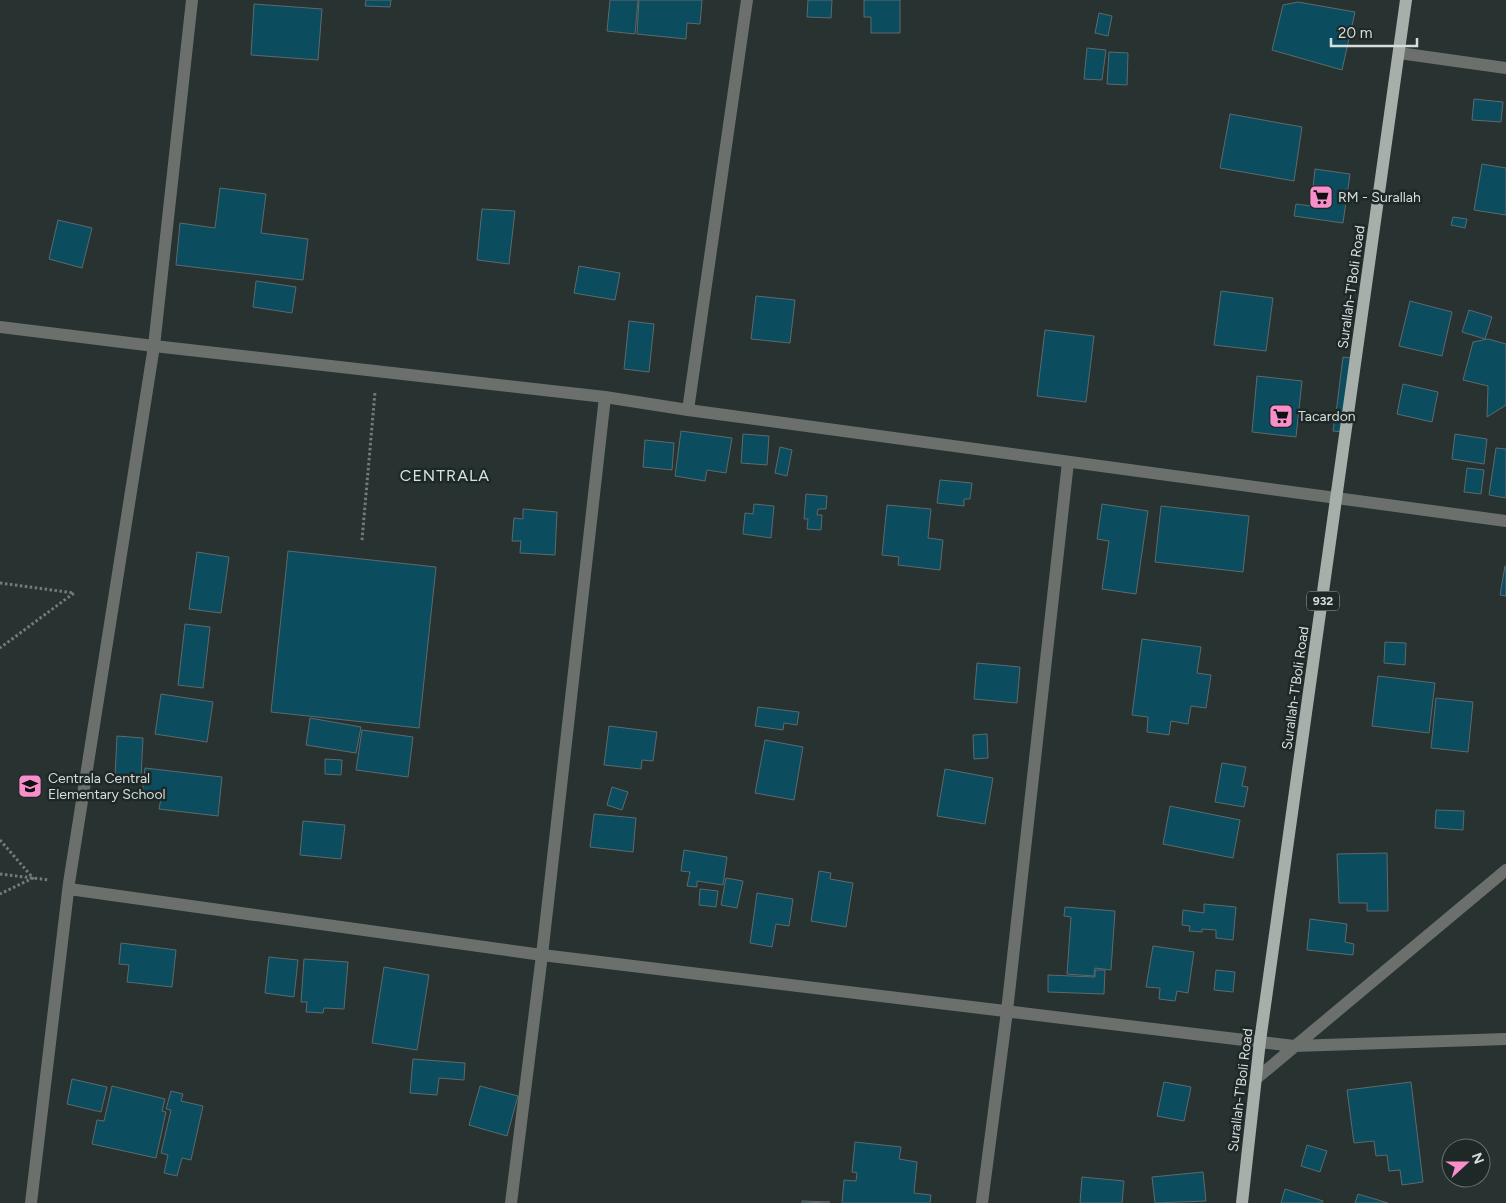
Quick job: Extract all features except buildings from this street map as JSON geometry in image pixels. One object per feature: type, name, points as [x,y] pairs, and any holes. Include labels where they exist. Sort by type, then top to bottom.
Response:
[{"type":"main road","name":"Surallah-T'Boli Road","points":[[1242,1203],[1260,1041],[1406,0]]},
{"type":"street","points":[[31,1203],[69,886],[154,346],[192,0]]},
{"type":"street","points":[[688,410],[747,0]]},
{"type":"street","points":[[1399,53],[1506,68]]},
{"type":"street","points":[[0,326],[154,346],[605,397],[688,410],[1506,521]]},
{"type":"street","points":[[511,1203],[542,955],[605,397]]},
{"type":"street","points":[[982,1203],[1007,1011],[1068,462]]},
{"type":"street","points":[[1257,1078],[1506,870]]},
{"type":"street","points":[[69,886],[542,955],[1294,1046],[1506,1040]]},
{"type":"path","points":[[362,540],[377,371]]},
{"type":"path","points":[[0,583],[74,594],[0,648]]},
{"type":"path","points":[[0,840],[33,878]]},
{"type":"path","points":[[0,874],[33,878],[69,886]]},
{"type":"path","points":[[0,894],[33,878]]},
{"type":"place","name":"RM - Surallah","points":[[1321,197]]},
{"type":"place","name":"Tacardon","points":[[1281,416]]},
{"type":"place","name":"Centrala Central Elementary School","points":[[30,786]]},
{"type":"district","name":"CENTRALA","points":[[445,475]]}]
